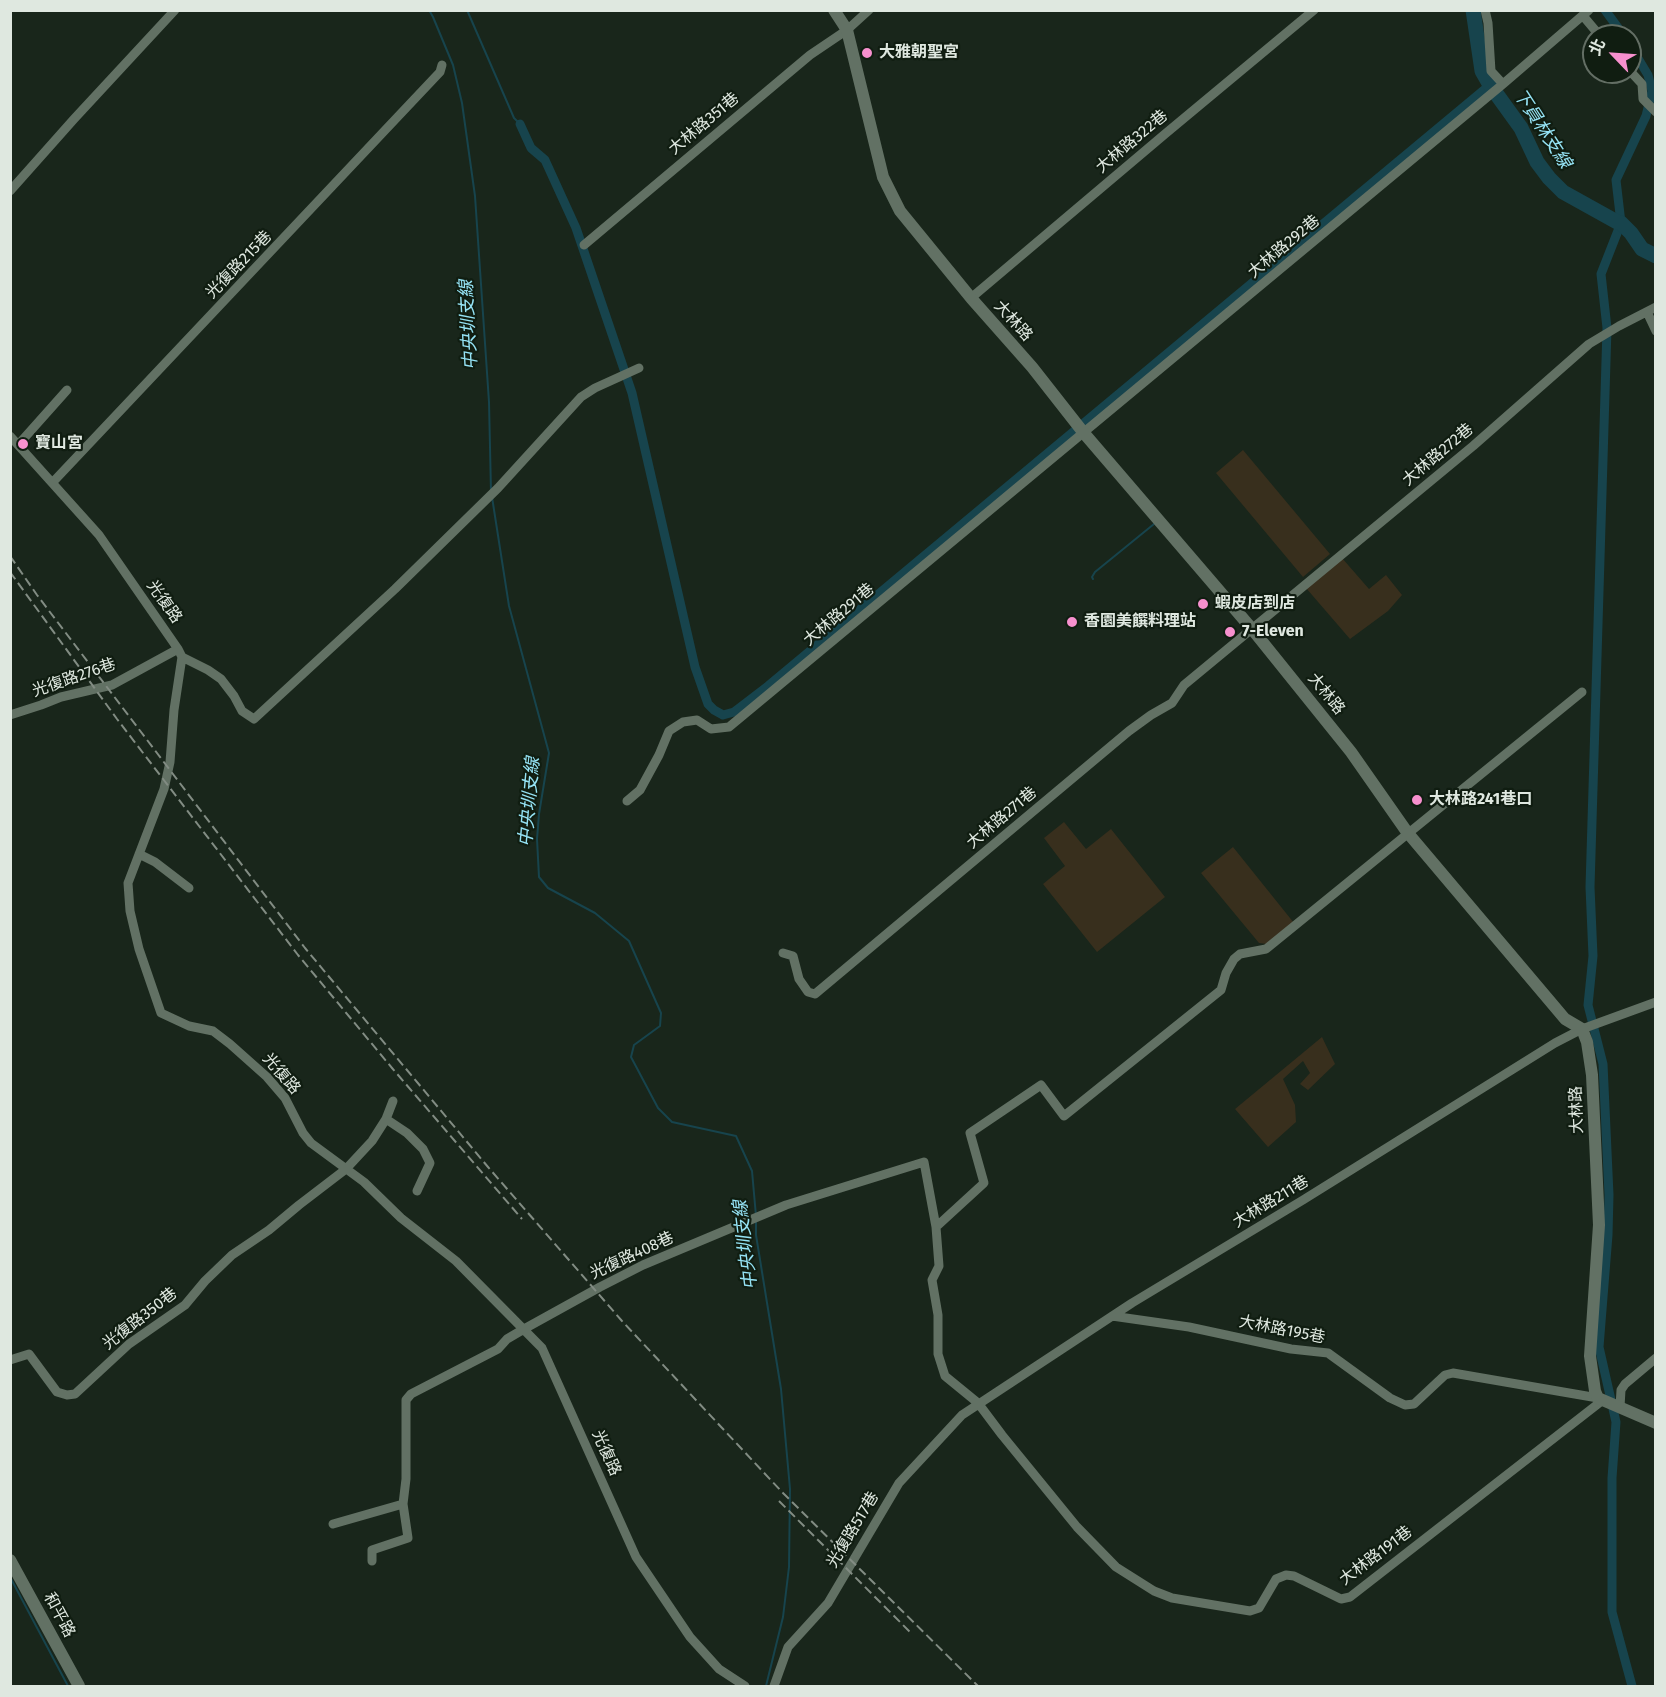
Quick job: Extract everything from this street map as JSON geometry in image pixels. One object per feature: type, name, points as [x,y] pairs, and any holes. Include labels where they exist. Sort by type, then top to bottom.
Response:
[{"type":"street","points":[[10,191],[175,10]]},
{"type":"street","name":"大林路","points":[[834,10],[847,30],[885,182],[900,212],[1032,367],[1083,432],[1252,629],[1351,752],[1407,832],[1565,1019],[1582,1029],[1587,1042],[1592,1075],[1599,1225],[1590,1356],[1595,1391],[1602,1399]]},
{"type":"street","name":"大林路351巷","points":[[584,245],[810,55],[847,30],[869,10]]},
{"type":"street","name":"大林路322巷","points":[[971,298],[1314,10]]},
{"type":"street","points":[[1485,10],[1491,70],[1503,84]]},
{"type":"street","name":"大林路292巷","points":[[1083,432],[1587,14]]},
{"type":"street","name":"光復路215巷","points":[[53,482],[440,72],[442,65]]},
{"type":"street","points":[[1642,84],[1643,99],[1656,112]]},
{"type":"street","points":[[1651,310],[1656,331]]},
{"type":"street","name":"大林路272巷","points":[[1252,629],[1473,446],[1589,344],[1651,310]]},
{"type":"street","points":[[180,653],[221,679],[242,711],[254,718],[395,589],[492,494],[581,397],[612,379],[638,368]]},
{"type":"street","points":[[18,445],[67,390]]},
{"type":"street","name":"大林路291巷","points":[[627,801],[640,790],[669,731],[683,722],[697,720],[711,729],[729,727],[1083,432]]},
{"type":"street","name":"光復路","points":[[10,436],[99,535],[180,653],[170,762],[164,789],[128,883],[130,910],[139,949],[161,1013],[189,1026],[213,1031],[230,1044],[267,1077],[285,1098],[303,1133],[311,1143],[364,1182],[401,1218],[456,1261],[542,1348],[636,1557],[690,1638],[719,1669],[746,1686]]},
{"type":"street","name":"大林路271巷","points":[[783,953],[793,956],[799,979],[808,992],[815,994],[1129,731],[1172,703],[1184,685],[1252,629]]},
{"type":"street","name":"光復路276巷","points":[[10,715],[61,697],[112,685],[180,653]]},
{"type":"street","points":[[978,1403],[945,1376],[938,1354],[938,1315],[932,1280],[939,1266],[936,1227],[984,1183],[970,1133],[1041,1084],[1064,1116],[1221,990],[1226,973],[1234,959],[1240,954],[1266,949],[1407,832],[1582,692]]},
{"type":"street","points":[[139,854],[155,862],[189,888]]},
{"type":"street","name":"大林路211巷","points":[[978,1403],[1112,1316],[1555,1043],[1582,1029],[1656,1002]]},
{"type":"street","points":[[346,1169],[372,1141],[386,1119],[393,1101]]},
{"type":"street","points":[[386,1119],[407,1133],[423,1149],[430,1163],[417,1191]]},
{"type":"street","name":"光復路408巷","points":[[372,1561],[372,1550],[408,1539],[403,1504],[406,1479],[406,1400],[411,1394],[498,1349],[524,1329],[643,1265],[786,1205],[924,1162],[936,1227]]},
{"type":"street","name":"光復路350巷","points":[[10,1360],[29,1354],[57,1392],[67,1395],[75,1394],[129,1344],[185,1305],[232,1255],[269,1230],[346,1169]]},
{"type":"street","name":"大林路195巷","points":[[1112,1316],[1189,1327],[1291,1349],[1328,1353],[1390,1398],[1405,1405],[1414,1404],[1445,1375],[1453,1373],[1602,1399]]},
{"type":"street","points":[[1620,1407],[1621,1390],[1625,1384],[1656,1358]]},
{"type":"street","points":[[1602,1399],[1656,1423]]},
{"type":"street","name":"大林路191巷","points":[[978,1403],[1077,1527],[1116,1567],[1154,1591],[1173,1598],[1250,1611],[1259,1608],[1276,1579],[1286,1575],[1294,1576],[1341,1599],[1350,1597],[1602,1399]]},
{"type":"street","name":"光復路517巷","points":[[774,1686],[788,1647],[828,1603],[899,1483],[962,1415],[978,1403]]},
{"type":"street","points":[[333,1524],[403,1504]]},
{"type":"street","name":"和平路","points":[[10,1560],[79,1686]]},
{"type":"shaded area","points":[[1243,450],[1330,554],[1303,577],[1216,473]]},
{"type":"shaded area","points":[[1342,558],[1369,589],[1386,575],[1402,595],[1388,611],[1350,639],[1306,588]]},
{"type":"shaded area","points":[[1064,822],[1086,849],[1111,829],[1165,897],[1097,952],[1043,884],[1065,866],[1044,838]]},
{"type":"shaded area","points":[[1233,847],[1294,923],[1267,944],[1259,943],[1201,873]]},
{"type":"shaded area","points":[[1322,1037],[1335,1064],[1308,1090],[1300,1084],[1310,1073],[1303,1061],[1283,1079],[1295,1105],[1296,1122],[1268,1147],[1235,1109]]},
{"type":"waterway","name":"中央圳支線","points":[[429,10],[453,65],[462,103],[475,196],[489,402],[491,492]]},
{"type":"waterway","points":[[467,10],[514,118],[520,124]]},
{"type":"waterway","name":"下員林支線","points":[[1473,10],[1482,71],[1521,128],[1537,162],[1563,192],[1621,223],[1642,249],[1656,256]]},
{"type":"waterway","points":[[1605,10],[1615,24]]},
{"type":"waterway","points":[[1642,65],[1648,75],[1652,91],[1656,93]]},
{"type":"waterway","points":[[520,124],[531,148],[545,160],[576,228],[632,393],[695,667],[708,704],[723,715],[734,712],[768,686],[1490,85]]},
{"type":"waterway","points":[[1632,1686],[1612,1612],[1612,1478],[1616,1422],[1599,1347],[1609,1195],[1603,1064],[1588,1005],[1593,956],[1590,887],[1607,328],[1601,274],[1621,223],[1616,180],[1646,116],[1652,91]]},
{"type":"waterway","name":"中央圳支線","points":[[492,497],[509,606],[549,753],[539,814],[537,839],[539,877],[548,888],[595,913],[629,941],[661,1013],[660,1026],[634,1045],[631,1057],[658,1108],[672,1122],[736,1136],[752,1171],[756,1216]]},
{"type":"waterway","points":[[1093,579],[1095,572],[1154,524]]},
{"type":"waterway","name":"中央圳支線","points":[[756,1222],[756,1235],[781,1389],[790,1489],[789,1567],[783,1617],[766,1686]]},
{"type":"waterway","points":[[10,1577],[68,1686]]},
{"type":"railway","points":[[10,556],[37,595],[305,948],[488,1167],[622,1321],[782,1492],[978,1686]]},
{"type":"railway","points":[[10,572],[117,719],[298,955],[522,1219]]},
{"type":"railway","points":[[779,1501],[910,1632]]},
{"type":"place","name":"大雅朝聖宮","points":[[867,53]]},
{"type":"place","name":"寶山宮","points":[[23,444]]},
{"type":"place","name":"蝦皮店到店","points":[[1203,604]]},
{"type":"place","name":"香園美饌料理站","points":[[1072,622]]},
{"type":"place","name":"7-Eleven","points":[[1230,632]]},
{"type":"place","name":"大林路241巷口","points":[[1417,800]]}]
